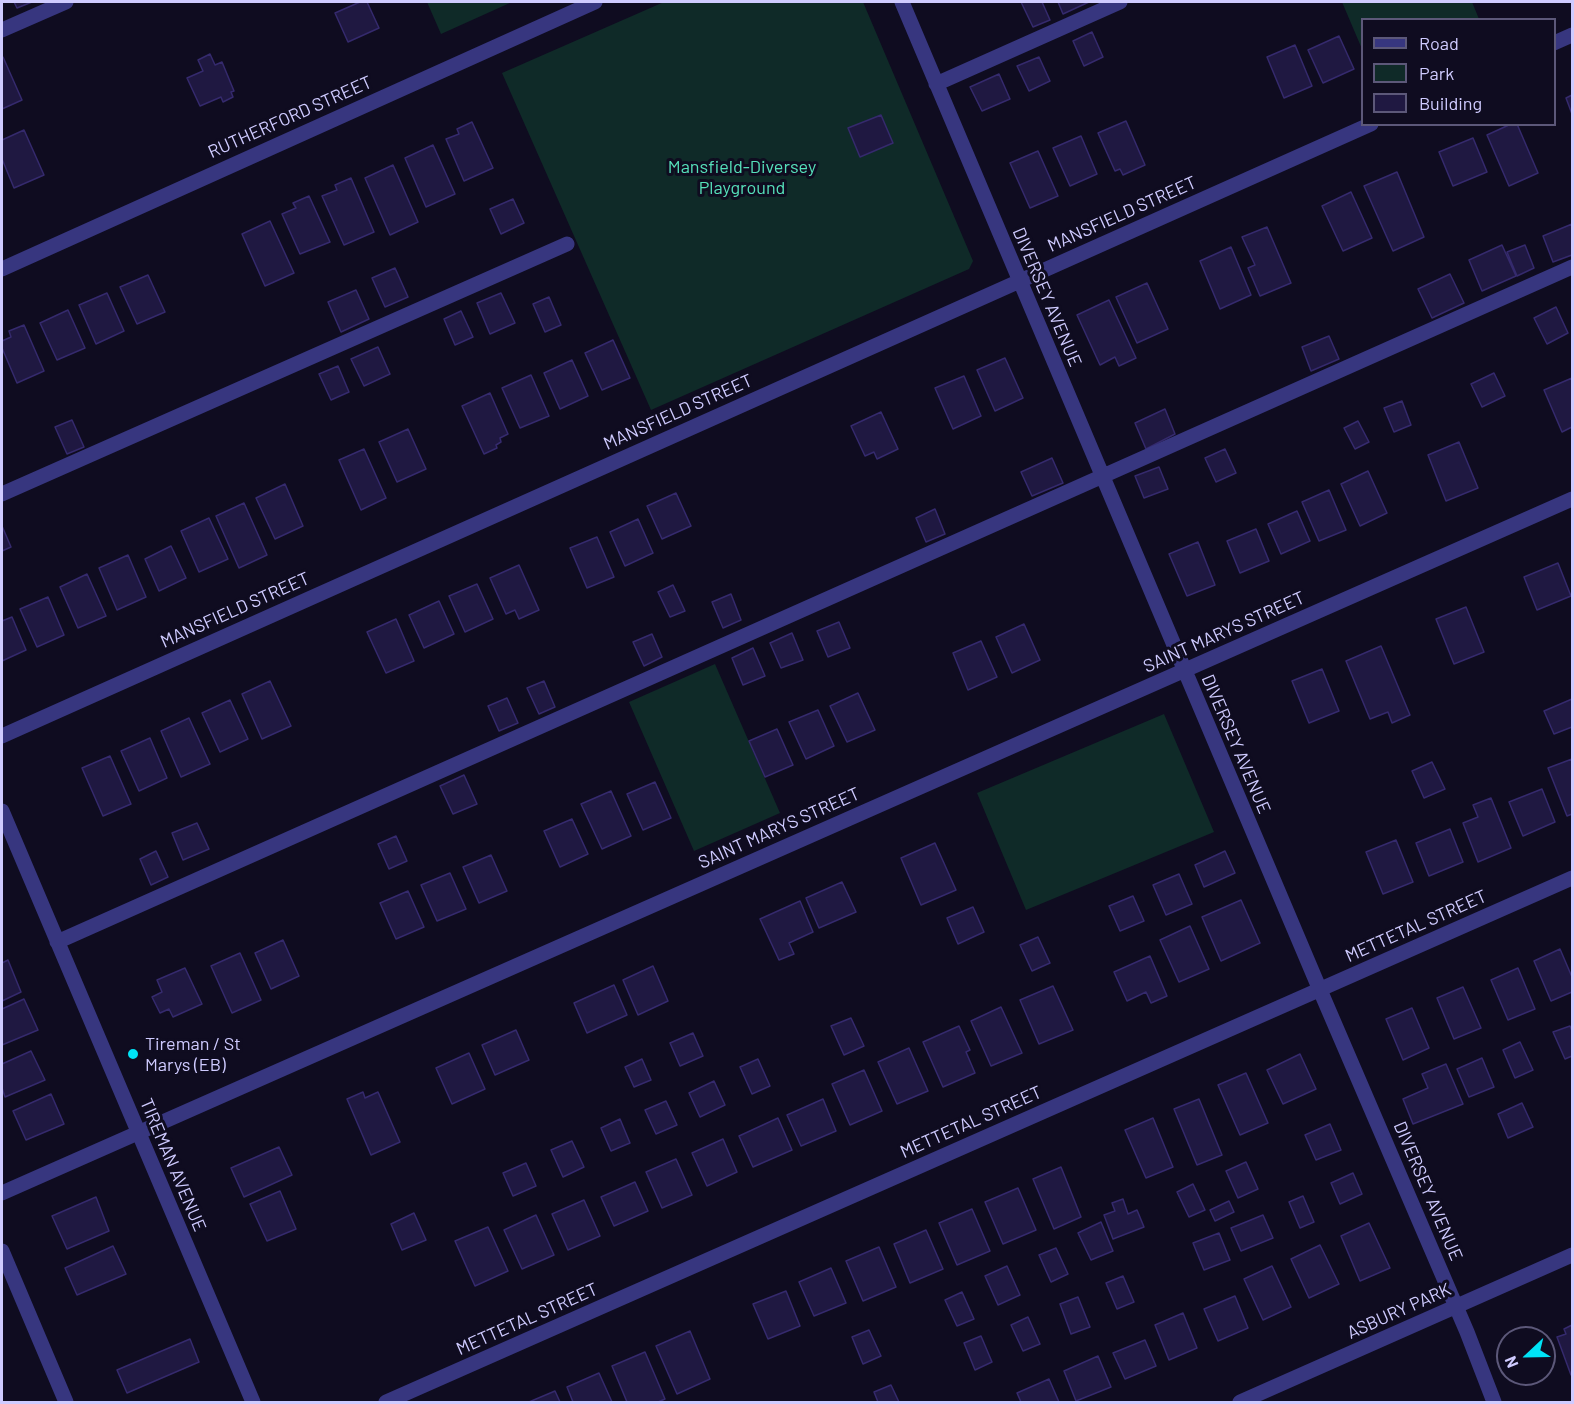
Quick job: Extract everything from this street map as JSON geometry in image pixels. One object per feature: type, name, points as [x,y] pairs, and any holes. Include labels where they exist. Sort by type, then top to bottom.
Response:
[{"type":"street","points":[[2,30],[66,2]]},
{"type":"street","name":"RUTHERFORD STREET","points":[[2,269],[595,2]]},
{"type":"street","name":"DIVERSEY AVENUE","points":[[902,2],[1184,671],[1456,1307],[1494,1402]]},
{"type":"street","points":[[936,84],[1120,2]]},
{"type":"street","points":[[1556,42],[1572,35]]},
{"type":"street","name":"MANSFIELD STREET","points":[[2,736],[1367,126]]},
{"type":"street","points":[[2,494],[567,244]]},
{"type":"street","points":[[57,942],[1572,267]]},
{"type":"street","name":"SAINT MARYS STREET","points":[[2,1193],[1572,499]]},
{"type":"street","name":"TIREMAN AVENUE","points":[[2,811],[253,1402]]},
{"type":"street","name":"METTETAL STREET","points":[[386,1402],[1572,878]]},
{"type":"street","points":[[2,1251],[66,1402]]},
{"type":"street","name":"ASBURY PARK","points":[[1240,1402],[1572,1255]]},
{"type":"green space","points":[[427,2],[512,2],[441,34]]},
{"type":"green space","name":"Mansfield-Diversey Playground","points":[[664,2],[863,2],[973,261],[969,269],[651,410],[502,73]]},
{"type":"green space","points":[[1342,2],[1472,2],[1479,18],[1361,18],[1361,47]]},
{"type":"green space","points":[[715,664],[780,813],[694,851],[629,702]]},
{"type":"green space","points":[[1164,714],[1214,832],[1026,910],[977,793]]},
{"type":"building","points":[[14,2],[32,2],[17,8]]},
{"type":"building","points":[[360,2],[367,2],[379,28],[348,42],[335,13]]},
{"type":"building","points":[[1021,2],[1042,2],[1050,20],[1033,27]]},
{"type":"building","points":[[1058,2],[1089,2],[1063,14]]},
{"type":"building","points":[[1092,32],[1103,57],[1084,66],[1073,41]]},
{"type":"building","points":[[1339,36],[1354,69],[1323,83],[1308,50]]},
{"type":"building","points":[[1295,45],[1312,86],[1284,98],[1267,57]]},
{"type":"building","points":[[210,54],[215,65],[222,62],[234,91],[231,92],[233,97],[223,102],[221,97],[200,106],[187,78],[203,71],[198,60]]},
{"type":"building","points":[[2,57],[22,100],[2,109]]},
{"type":"building","points":[[1039,57],[1050,81],[1029,91],[1017,66]]},
{"type":"building","points":[[999,74],[1010,99],[982,111],[970,87]]},
{"type":"building","points":[[1572,95],[1572,114],[1566,98]]},
{"type":"building","points":[[881,115],[893,143],[860,157],[848,128]]},
{"type":"building","points":[[1126,121],[1145,165],[1123,175],[1120,169],[1115,171],[1098,133]]},
{"type":"building","points":[[472,122],[493,168],[464,181],[446,139],[459,134],[457,129]]},
{"type":"building","points":[[1507,126],[1518,126],[1538,173],[1509,186],[1487,135]]},
{"type":"building","points":[[24,130],[44,175],[14,188],[2,159],[2,140]]},
{"type":"building","points":[[1081,136],[1097,174],[1070,186],[1053,148]]},
{"type":"building","points":[[1473,138],[1487,172],[1453,186],[1439,152]]},
{"type":"building","points":[[433,145],[455,194],[426,207],[405,158]]},
{"type":"building","points":[[1038,151],[1058,196],[1030,208],[1010,163]]},
{"type":"building","points":[[393,165],[418,222],[390,235],[365,178]]},
{"type":"building","points":[[1397,172],[1424,237],[1393,251],[1364,186]]},
{"type":"building","points":[[351,178],[374,232],[344,245],[322,196],[337,190],[335,185]]},
{"type":"building","points":[[1351,192],[1372,238],[1343,251],[1322,206]]},
{"type":"building","points":[[309,196],[330,242],[300,254],[282,214],[296,208],[293,203]]},
{"type":"building","points":[[513,199],[524,223],[501,234],[490,209]]},
{"type":"building","points":[[270,221],[294,273],[265,286],[242,234]]},
{"type":"building","points":[[1572,224],[1572,255],[1553,262],[1543,236]]},
{"type":"building","points":[[1267,227],[1291,283],[1260,296],[1248,268],[1255,265],[1242,237]]},
{"type":"building","points":[[1502,245],[1516,276],[1482,291],[1469,260]]},
{"type":"building","points":[[1525,245],[1534,268],[1517,276],[1507,252]]},
{"type":"building","points":[[1231,247],[1251,295],[1220,309],[1200,261]]},
{"type":"building","points":[[395,268],[408,297],[385,307],[372,278]]},
{"type":"building","points":[[1450,274],[1464,303],[1432,318],[1418,289]]},
{"type":"building","points":[[148,275],[165,312],[137,324],[120,287]]},
{"type":"building","points":[[1147,283],[1168,329],[1137,343],[1116,297]]},
{"type":"building","points":[[356,290],[369,319],[341,332],[328,302]]},
{"type":"building","points":[[107,293],[124,331],[96,344],[79,305]]},
{"type":"building","points":[[501,293],[515,323],[490,334],[477,303]]},
{"type":"building","points":[[549,297],[561,325],[545,332],[533,304]]},
{"type":"building","points":[[1109,300],[1136,358],[1119,366],[1115,357],[1100,365],[1077,315]]},
{"type":"building","points":[[1556,307],[1568,333],[1547,344],[1534,318]]},
{"type":"building","points":[[68,310],[85,348],[57,360],[40,323]]},
{"type":"building","points":[[461,311],[473,337],[455,345],[444,319]]},
{"type":"building","points":[[24,325],[44,371],[17,383],[2,348],[2,341],[11,337],[9,331]]},
{"type":"building","points":[[1329,336],[1339,359],[1311,371],[1302,347]]},
{"type":"building","points":[[613,340],[630,378],[602,390],[585,353]]},
{"type":"building","points":[[378,347],[390,374],[364,386],[351,359]]},
{"type":"building","points":[[1005,358],[1023,398],[995,411],[977,370]]},
{"type":"building","points":[[572,360],[588,396],[560,409],[544,373]]},
{"type":"building","points":[[338,366],[349,392],[331,400],[319,374]]},
{"type":"building","points":[[1494,373],[1505,396],[1482,407],[1471,384]]},
{"type":"building","points":[[531,375],[549,416],[520,428],[502,388]]},
{"type":"building","points":[[964,376],[981,416],[953,429],[935,388]]},
{"type":"building","points":[[1572,378],[1572,427],[1562,432],[1544,390]]},
{"type":"building","points":[[490,393],[508,434],[500,438],[501,442],[496,445],[497,448],[484,454],[462,406]]},
{"type":"building","points":[[1402,401],[1411,425],[1394,432],[1384,408]]},
{"type":"building","points":[[1165,409],[1175,434],[1146,449],[1135,423]]},
{"type":"building","points":[[881,412],[898,449],[877,459],[874,452],[865,456],[851,426]]},
{"type":"building","points":[[72,420],[84,447],[67,454],[55,427]]},
{"type":"building","points":[[1358,421],[1369,442],[1355,449],[1344,428]]},
{"type":"building","points":[[408,429],[426,469],[397,482],[379,442]]},
{"type":"building","points":[[1459,442],[1478,488],[1446,501],[1428,455]]},
{"type":"building","points":[[364,449],[386,498],[361,510],[339,460]]},
{"type":"building","points":[[1225,449],[1236,473],[1216,482],[1205,458]]},
{"type":"building","points":[[1052,458],[1063,483],[1032,496],[1021,472]]},
{"type":"building","points":[[1159,467],[1168,489],[1144,498],[1135,476]]},
{"type":"building","points":[[1368,471],[1387,513],[1360,526],[1341,484]]},
{"type":"building","points":[[285,484],[303,526],[275,539],[256,498]]},
{"type":"building","points":[[1329,490],[1346,530],[1319,541],[1302,502]]},
{"type":"building","points":[[676,493],[691,526],[662,539],[647,506]]},
{"type":"building","points":[[244,503],[267,555],[239,568],[216,516]]},
{"type":"building","points":[[935,509],[945,534],[926,542],[916,518]]},
{"type":"building","points":[[1297,511],[1310,541],[1281,554],[1268,524]]},
{"type":"building","points":[[209,518],[228,559],[199,572],[181,531]]},
{"type":"building","points":[[638,519],[653,553],[625,566],[610,532]]},
{"type":"building","points":[[2,526],[11,547],[2,551]]},
{"type":"building","points":[[1256,529],[1269,561],[1240,573],[1227,541]]},
{"type":"building","points":[[597,537],[614,577],[587,588],[570,548]]},
{"type":"building","points":[[1198,542],[1215,585],[1187,596],[1169,554]]},
{"type":"building","points":[[171,546],[186,578],[159,591],[145,559]]},
{"type":"building","points":[[128,555],[146,597],[117,610],[99,568]]},
{"type":"building","points":[[1558,563],[1571,596],[1537,610],[1524,577]]},
{"type":"building","points":[[519,565],[539,610],[519,619],[515,610],[506,614],[490,578]]},
{"type":"building","points":[[87,574],[106,616],[78,628],[60,587]]},
{"type":"building","points":[[477,584],[493,619],[465,632],[449,596]]},
{"type":"building","points":[[673,585],[685,611],[670,617],[658,592]]},
{"type":"building","points":[[731,594],[741,620],[723,628],[712,602]]},
{"type":"building","points":[[48,597],[64,635],[37,647],[20,609]]},
{"type":"building","points":[[439,601],[454,634],[424,648],[409,615]]},
{"type":"building","points":[[1466,607],[1484,652],[1454,664],[1436,619]]},
{"type":"building","points":[[12,617],[26,650],[2,661],[2,621]]},
{"type":"building","points":[[396,619],[414,661],[386,673],[367,632]]},
{"type":"building","points":[[839,622],[850,648],[828,657],[817,631]]},
{"type":"building","points":[[1024,624],[1040,660],[1012,673],[996,637]]},
{"type":"building","points":[[792,633],[803,660],[781,668],[770,643]]},
{"type":"building","points":[[652,634],[662,657],[644,666],[633,642]]},
{"type":"building","points":[[981,641],[997,677],[968,690],[953,653]]},
{"type":"building","points":[[1381,646],[1410,715],[1392,723],[1388,712],[1370,719],[1346,661]]},
{"type":"building","points":[[753,648],[765,676],[743,685],[732,658]]},
{"type":"building","points":[[1322,669],[1339,711],[1309,723],[1292,681]]},
{"type":"building","points":[[270,681],[291,726],[262,739],[242,694]]},
{"type":"building","points":[[544,681],[555,707],[539,714],[527,688]]},
{"type":"building","points":[[858,693],[875,730],[847,742],[830,706]]},
{"type":"building","points":[[507,698],[518,723],[499,731],[488,706]]},
{"type":"building","points":[[1572,699],[1572,727],[1554,734],[1544,711]]},
{"type":"building","points":[[230,700],[248,739],[220,752],[202,713]]},
{"type":"building","points":[[818,710],[834,746],[806,759],[789,722]]},
{"type":"building","points":[[189,718],[210,764],[181,777],[161,731]]},
{"type":"building","points":[[777,729],[793,765],[765,777],[749,741]]},
{"type":"building","points":[[150,738],[167,778],[139,791],[121,751]]},
{"type":"building","points":[[110,756],[131,804],[103,816],[82,768]]},
{"type":"building","points":[[1572,759],[1572,814],[1567,816],[1548,768]]},
{"type":"building","points":[[1432,762],[1445,789],[1424,798],[1412,771]]},
{"type":"building","points":[[464,775],[477,804],[453,814],[440,786]]},
{"type":"building","points":[[655,782],[671,818],[643,830],[627,794]]},
{"type":"building","points":[[1542,789],[1555,822],[1523,836],[1509,802]]},
{"type":"building","points":[[611,791],[631,836],[602,849],[581,804]]},
{"type":"building","points":[[1491,798],[1511,848],[1478,862],[1463,823],[1478,817],[1473,805]]},
{"type":"building","points":[[572,819],[588,854],[560,867],[544,831]]},
{"type":"building","points":[[197,823],[209,849],[183,860],[172,833]]},
{"type":"building","points":[[1450,829],[1463,862],[1429,876],[1416,843]]},
{"type":"building","points":[[396,836],[407,861],[389,869],[378,844]]},
{"type":"building","points":[[1396,840],[1413,882],[1383,894],[1366,852]]},
{"type":"building","points":[[935,843],[956,890],[921,905],[901,858]]},
{"type":"building","points":[[156,851],[168,877],[151,885],[140,859]]},
{"type":"building","points":[[1225,851],[1235,873],[1204,887],[1195,865]]},
{"type":"building","points":[[491,855],[507,891],[479,903],[463,867]]},
{"type":"building","points":[[450,873],[466,909],[437,921],[421,885]]},
{"type":"building","points":[[1179,874],[1192,904],[1166,915],[1153,885]]},
{"type":"building","points":[[842,882],[856,912],[819,928],[806,898]]},
{"type":"building","points":[[408,891],[424,927],[396,939],[380,903]]},
{"type":"building","points":[[1133,896],[1144,921],[1120,931],[1109,906]]},
{"type":"building","points":[[1241,900],[1260,943],[1221,961],[1202,917]]},
{"type":"building","points":[[800,901],[813,932],[789,943],[794,954],[779,960],[760,919]]},
{"type":"building","points":[[973,907],[984,932],[958,944],[947,918]]},
{"type":"building","points":[[1190,926],[1209,969],[1179,982],[1160,940]]},
{"type":"building","points":[[1038,937],[1050,963],[1032,971],[1020,945]]},
{"type":"building","points":[[283,940],[299,976],[271,989],[255,953]]},
{"type":"building","points":[[1560,949],[1572,977],[1572,992],[1551,1001],[1534,961]]},
{"type":"building","points":[[240,953],[261,1000],[232,1013],[211,966]]},
{"type":"building","points":[[1150,956],[1167,996],[1151,1003],[1146,992],[1127,1001],[1114,972]]},
{"type":"building","points":[[8,960],[21,992],[2,1001],[2,963]]},
{"type":"building","points":[[653,966],[668,1001],[638,1015],[623,980]]},
{"type":"building","points":[[185,968],[202,1004],[173,1017],[169,1009],[160,1013],[152,997],[162,992],[157,980]]},
{"type":"building","points":[[1518,968],[1535,1009],[1508,1020],[1491,980]]},
{"type":"building","points":[[614,985],[627,1015],[587,1033],[574,1003]]},
{"type":"building","points":[[1053,986],[1073,1030],[1039,1044],[1020,1000]]},
{"type":"building","points":[[1463,987],[1481,1028],[1454,1039],[1437,998]]},
{"type":"building","points":[[24,999],[38,1030],[2,1045],[2,1009]]},
{"type":"building","points":[[1001,1007],[1022,1053],[991,1066],[971,1021]]},
{"type":"building","points":[[1412,1008],[1429,1048],[1403,1060],[1386,1019]]},
{"type":"building","points":[[851,1018],[864,1046],[844,1055],[831,1026]]},
{"type":"building","points":[[959,1026],[970,1050],[966,1052],[975,1073],[943,1087],[923,1042]]},
{"type":"building","points":[[1570,1026],[1572,1056],[1565,1059],[1553,1032]]},
{"type":"building","points":[[516,1030],[529,1060],[495,1075],[482,1045]]},
{"type":"building","points":[[693,1033],[703,1056],[680,1066],[670,1043]]},
{"type":"building","points":[[1520,1042],[1533,1070],[1515,1078],[1503,1050]]},
{"type":"building","points":[[909,1048],[928,1091],[897,1104],[878,1062]]},
{"type":"building","points":[[31,1051],[45,1080],[5,1097],[2,1088],[2,1064]]},
{"type":"building","points":[[469,1053],[485,1089],[452,1104],[436,1068]]},
{"type":"building","points":[[1300,1054],[1316,1089],[1283,1104],[1267,1070]]},
{"type":"building","points":[[1482,1058],[1494,1087],[1469,1097],[1457,1069]]},
{"type":"building","points":[[642,1059],[651,1080],[634,1087],[625,1067]]},
{"type":"building","points":[[758,1059],[770,1086],[752,1094],[740,1067]]},
{"type":"building","points":[[1446,1064],[1463,1104],[1413,1124],[1403,1099],[1428,1088],[1422,1074]]},
{"type":"building","points":[[864,1070],[882,1111],[850,1125],[832,1084]]},
{"type":"building","points":[[1246,1073],[1268,1123],[1240,1135],[1218,1085]]},
{"type":"building","points":[[714,1081],[725,1105],[700,1117],[689,1093]]},
{"type":"building","points":[[363,1092],[365,1098],[378,1092],[400,1142],[371,1155],[347,1099]]},
{"type":"building","points":[[51,1094],[64,1124],[26,1140],[13,1111]]},
{"type":"building","points":[[823,1099],[836,1131],[801,1146],[787,1115]]},
{"type":"building","points":[[1199,1099],[1222,1155],[1197,1165],[1174,1109]]},
{"type":"building","points":[[666,1101],[677,1125],[656,1134],[645,1110]]},
{"type":"building","points":[[1522,1103],[1533,1127],[1508,1138],[1498,1114]]},
{"type":"building","points":[[778,1118],[792,1150],[753,1167],[739,1136]]},
{"type":"building","points":[[1153,1118],[1173,1167],[1146,1178],[1125,1130]]},
{"type":"building","points":[[620,1119],[630,1143],[611,1151],[601,1128]]},
{"type":"building","points":[[1330,1124],[1341,1150],[1316,1160],[1305,1135]]},
{"type":"building","points":[[723,1139],[737,1172],[707,1186],[692,1153]]},
{"type":"building","points":[[572,1141],[584,1167],[563,1177],[551,1150]]},
{"type":"building","points":[[279,1147],[292,1175],[244,1197],[231,1168]]},
{"type":"building","points":[[676,1159],[692,1195],[662,1208],[646,1172]]},
{"type":"building","points":[[1246,1162],[1258,1189],[1238,1198],[1226,1171]]},
{"type":"building","points":[[526,1163],[536,1186],[513,1196],[503,1173]]},
{"type":"building","points":[[1061,1167],[1081,1217],[1054,1229],[1033,1179]]},
{"type":"building","points":[[1353,1173],[1362,1194],[1340,1204],[1331,1183]]},
{"type":"building","points":[[635,1182],[648,1211],[614,1226],[601,1197]]},
{"type":"building","points":[[1193,1184],[1205,1210],[1189,1217],[1177,1192]]},
{"type":"building","points":[[1018,1188],[1036,1230],[1003,1244],[985,1202]]},
{"type":"building","points":[[280,1191],[296,1229],[267,1241],[250,1204]]},
{"type":"building","points":[[1303,1196],[1314,1222],[1300,1228],[1289,1202]]},
{"type":"building","points":[[96,1197],[109,1231],[67,1249],[52,1216]]},
{"type":"building","points":[[1123,1199],[1128,1214],[1137,1210],[1144,1227],[1113,1239],[1104,1215],[1115,1211],[1112,1203]]},
{"type":"building","points":[[584,1200],[600,1236],[568,1250],[552,1214]]},
{"type":"building","points":[[1229,1201],[1234,1212],[1215,1221],[1210,1210]]},
{"type":"building","points":[[972,1209],[990,1251],[957,1265],[939,1223]]},
{"type":"building","points":[[414,1213],[426,1240],[402,1250],[391,1224]]},
{"type":"building","points":[[536,1215],[554,1255],[522,1269],[504,1230]]},
{"type":"building","points":[[1263,1215],[1273,1238],[1241,1251],[1231,1228]]},
{"type":"building","points":[[1101,1222],[1113,1251],[1091,1260],[1078,1233]]},
{"type":"building","points":[[1369,1223],[1390,1268],[1360,1281],[1341,1236]]},
{"type":"building","points":[[488,1227],[508,1271],[475,1286],[455,1241]]},
{"type":"building","points":[[926,1230],[943,1269],[910,1283],[894,1244]]},
{"type":"building","points":[[1219,1233],[1230,1260],[1204,1270],[1193,1243]]},
{"type":"building","points":[[1320,1245],[1339,1284],[1309,1298],[1291,1259]]},
{"type":"building","points":[[113,1246],[126,1274],[77,1295],[65,1268]]},
{"type":"building","points":[[879,1247],[896,1287],[863,1301],[846,1261]]},
{"type":"building","points":[[1056,1248],[1068,1274],[1051,1282],[1039,1255]]},
{"type":"building","points":[[1007,1266],[1020,1295],[998,1305],[985,1276]]},
{"type":"building","points":[[1272,1266],[1291,1307],[1263,1320],[1244,1279]]},
{"type":"building","points":[[831,1268],[846,1303],[814,1316],[799,1282]]},
{"type":"building","points":[[1123,1276],[1134,1302],[1117,1309],[1106,1283]]},
{"type":"building","points":[[786,1291],[800,1326],[768,1339],[753,1304]]},
{"type":"building","points":[[962,1292],[974,1319],[957,1326],[945,1300]]},
{"type":"building","points":[[1235,1296],[1248,1328],[1218,1341],[1204,1309]]},
{"type":"building","points":[[1078,1297],[1090,1327],[1071,1334],[1060,1304]]},
{"type":"building","points":[[1183,1313],[1197,1348],[1169,1360],[1155,1325]]},
{"type":"building","points":[[1028,1317],[1040,1344],[1023,1351],[1011,1325]]},
{"type":"building","points":[[1572,1325],[1571,1375],[1557,1337],[1566,1334],[1564,1329]]},
{"type":"building","points":[[869,1330],[881,1356],[863,1364],[852,1337]]},
{"type":"building","points":[[690,1331],[710,1379],[677,1394],[656,1346]]},
{"type":"building","points":[[981,1336],[992,1362],[975,1370],[964,1343]]},
{"type":"building","points":[[190,1339],[199,1362],[127,1393],[117,1370]]},
{"type":"building","points":[[1145,1340],[1156,1366],[1125,1379],[1113,1353]]},
{"type":"building","points":[[645,1352],[665,1399],[658,1402],[627,1402],[612,1366]]},
{"type":"building","points":[[1098,1356],[1111,1387],[1076,1401],[1064,1371]]},
{"type":"building","points":[[599,1373],[612,1402],[573,1402],[567,1387]]},
{"type":"building","points":[[1049,1379],[1059,1402],[1021,1402],[1017,1393]]},
{"type":"building","points":[[891,1385],[899,1402],[878,1402],[874,1392]]},
{"type":"building","points":[[555,1391],[560,1402],[529,1402]]},
{"type":"place","name":"Tireman / St Marys (EB)","points":[[133,1054]]}]
